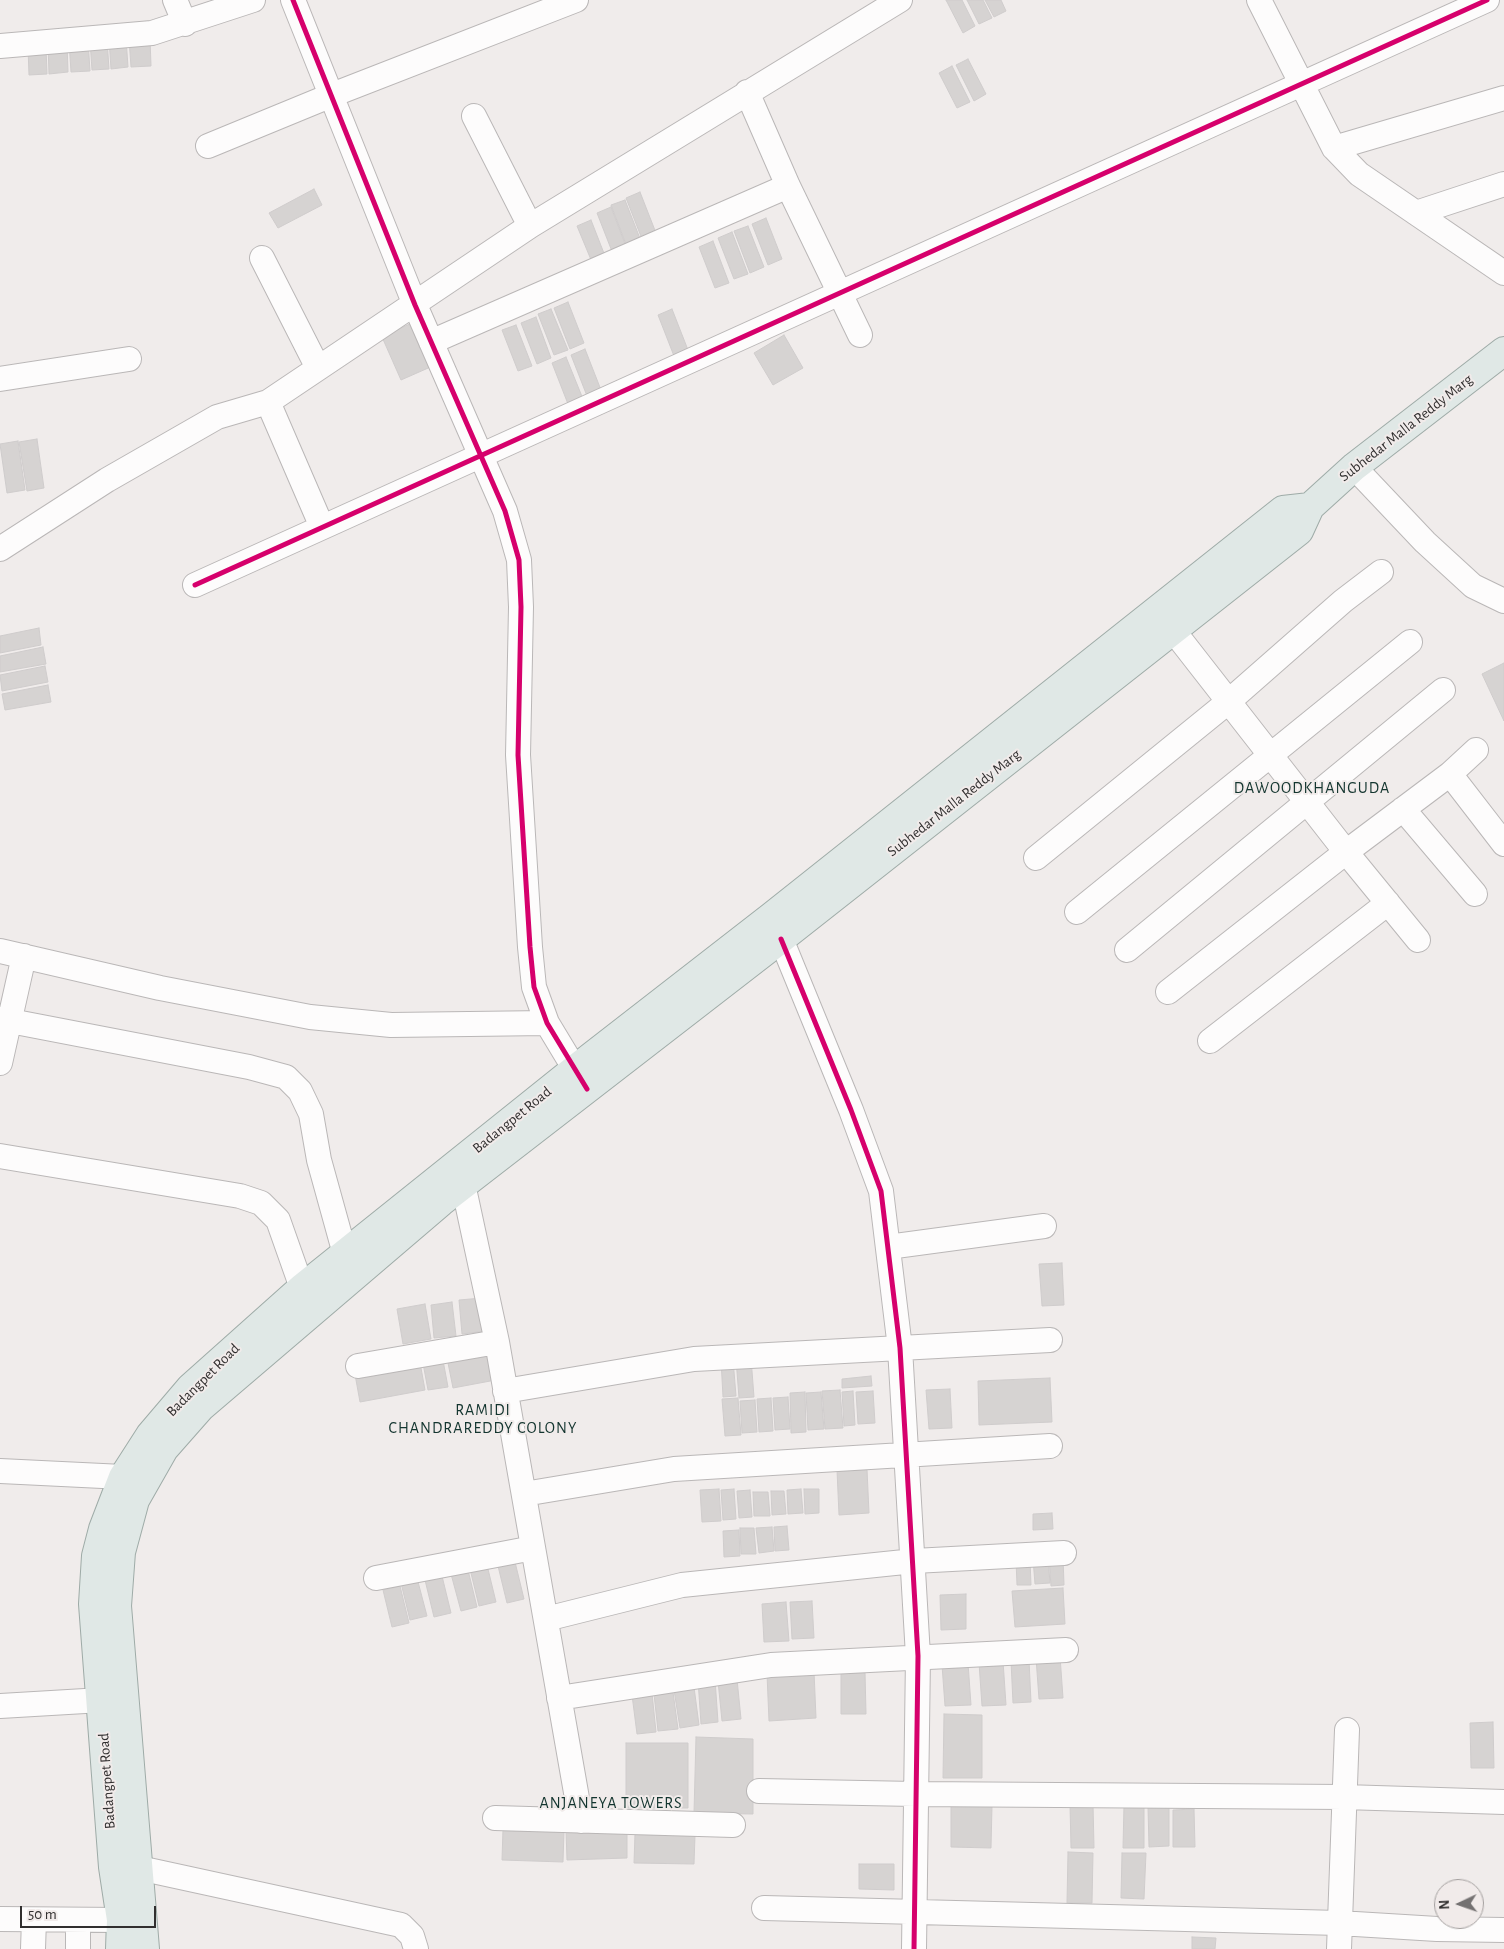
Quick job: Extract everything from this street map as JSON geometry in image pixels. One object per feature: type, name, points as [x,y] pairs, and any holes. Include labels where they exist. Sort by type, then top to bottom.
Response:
[{"type":"main road","name":"Subhedar Malla Reddy Marg","points":[[580,1080],[781,940],[1172,629],[1299,531],[1310,507],[1354,467],[1504,351]]},
{"type":"main road","name":"Subhedar Malla Reddy Marg","points":[[580,1080],[772,916],[1283,510],[1310,507]]},
{"type":"main road","name":"Badangpet Road","points":[[145,1949],[117,1606],[121,1552],[134,1500],[164,1449],[201,1408],[463,1184],[580,1080]]},
{"type":"main road","name":"Badangpet Road","points":[[120,1949],[121,1920],[113,1867],[102,1700],[93,1604],[96,1556],[103,1529],[123,1477],[150,1435],[190,1388],[302,1288],[580,1080]]},
{"type":"street","points":[[175,0],[185,24]]},
{"type":"street","points":[[0,46],[152,33],[185,24],[253,0]]},
{"type":"street","points":[[293,0],[415,305],[505,511],[519,560],[521,607],[518,755],[534,987],[547,1023],[580,1080]]},
{"type":"street","points":[[208,146],[332,95],[576,0]]},
{"type":"street","points":[[0,549],[107,480],[216,416],[268,402],[530,226],[900,0]]},
{"type":"street","points":[[1259,0],[1334,148],[1359,174],[1504,273]]},
{"type":"street","points":[[195,585],[1487,0]]},
{"type":"street","points":[[747,92],[788,186],[860,335]]},
{"type":"street","points":[[1334,148],[1504,98]]},
{"type":"street","points":[[474,116],[530,226]]},
{"type":"street","points":[[1416,213],[1504,184]]},
{"type":"street","points":[[431,342],[788,186]]},
{"type":"street","points":[[262,258],[318,368]]},
{"type":"street","points":[[0,379],[129,359]]},
{"type":"street","points":[[268,402],[322,527]]},
{"type":"street","points":[[1354,467],[1410,528],[1473,586],[1504,601]]},
{"type":"street","points":[[1036,858],[1228,702],[1343,602],[1381,572]]},
{"type":"street","points":[[1172,629],[1346,852],[1418,940]]},
{"type":"street","points":[[1077,912],[1410,642]]},
{"type":"street","points":[[1127,950],[1309,803],[1443,690]]},
{"type":"street","points":[[1168,992],[1346,852],[1450,774],[1476,750]]},
{"type":"street","points":[[1450,774],[1504,844]]},
{"type":"street","points":[[1403,809],[1475,894]]},
{"type":"street","points":[[1210,1041],[1388,903]]},
{"type":"street","points":[[781,940],[851,1110],[881,1191],[900,1348],[914,1561],[918,1656],[914,1949]]},
{"type":"street","points":[[0,951],[170,990],[310,1017],[390,1025],[547,1023]]},
{"type":"street","points":[[0,1063],[5,1020],[24,956]]},
{"type":"street","points":[[5,1020],[249,1067],[286,1077],[300,1091],[311,1114],[320,1160],[345,1254]]},
{"type":"street","points":[[0,1156],[240,1196],[261,1204],[278,1220],[302,1288]]},
{"type":"street","points":[[463,1184],[497,1342],[581,1821]]},
{"type":"street","points":[[888,1247],[1044,1226]]},
{"type":"street","points":[[506,1391],[694,1359],[1050,1340]]},
{"type":"street","points":[[358,1366],[497,1342]]},
{"type":"street","points":[[524,1494],[674,1470],[1050,1446]]},
{"type":"street","points":[[0,1471],[123,1477]]},
{"type":"street","points":[[376,1578],[533,1548]]},
{"type":"street","points":[[546,1619],[682,1585],[914,1561],[1064,1553]]},
{"type":"street","points":[[560,1698],[771,1665],[918,1656],[1066,1650]]},
{"type":"street","points":[[0,1706],[102,1700]]},
{"type":"street","points":[[1338,1949],[1347,1730]]},
{"type":"street","points":[[759,1791],[1344,1797],[1504,1802]]},
{"type":"street","points":[[495,1818],[733,1825]]},
{"type":"street","points":[[139,1868],[401,1925],[412,1936],[416,1949]]},
{"type":"street","points":[[764,1908],[1339,1922],[1437,1929],[1504,1930]]},
{"type":"street","points":[[0,1919],[121,1920]]},
{"type":"street","points":[[33,1949],[34,1920]]},
{"type":"street","points":[[78,1920],[78,1949]]},
{"type":"building","points":[[946,0],[962,0],[975,26],[963,33]]},
{"type":"building","points":[[967,0],[983,0],[992,18],[979,24]]},
{"type":"building","points":[[985,0],[1001,0],[1006,11],[994,17]]},
{"type":"building","points":[[126,38],[128,67],[111,69],[109,39]]},
{"type":"building","points":[[150,38],[151,66],[131,67],[129,39]]},
{"type":"building","points":[[107,39],[109,69],[92,70],[90,41]]},
{"type":"building","points":[[88,40],[90,71],[71,72],[69,41]]},
{"type":"building","points":[[67,43],[68,72],[49,74],[48,44]]},
{"type":"building","points":[[46,47],[47,74],[29,75],[28,48]]},
{"type":"building","points":[[968,59],[986,94],[974,101],[956,65]]},
{"type":"building","points":[[952,66],[970,102],[957,108],[939,73]]},
{"type":"building","points":[[314,189],[322,205],[278,228],[269,213]]},
{"type":"building","points":[[640,192],[656,233],[642,239],[626,198]]},
{"type":"building","points":[[625,200],[641,241],[627,247],[611,205]]},
{"type":"building","points":[[611,207],[627,249],[613,254],[597,213]]},
{"type":"building","points":[[766,218],[782,259],[768,265],[752,224]]},
{"type":"building","points":[[591,220],[607,261],[594,267],[577,226]]},
{"type":"building","points":[[748,226],[764,267],[750,273],[734,231]]},
{"type":"building","points":[[732,232],[748,274],[734,279],[718,238]]},
{"type":"building","points":[[713,241],[729,283],[715,288],[699,247]]},
{"type":"building","points":[[568,302],[584,343],[570,349],[554,308]]},
{"type":"building","points":[[551,309],[568,350],[554,355],[538,314]]},
{"type":"building","points":[[672,309],[688,350],[674,356],[658,315]]},
{"type":"building","points":[[536,317],[551,358],[537,364],[521,323]]},
{"type":"building","points":[[416,321],[435,365],[401,380],[382,337]]},
{"type":"building","points":[[516,325],[532,366],[518,371],[502,330]]},
{"type":"building","points":[[784,335],[803,368],[773,385],[754,353]]},
{"type":"building","points":[[585,349],[601,390],[587,396],[571,355]]},
{"type":"building","points":[[566,357],[583,399],[568,404],[552,363]]},
{"type":"building","points":[[37,439],[44,488],[27,491],[19,442]]},
{"type":"building","points":[[18,441],[25,490],[7,493],[0,444]]},
{"type":"building","points":[[39,628],[41,645],[0,653],[0,636]]},
{"type":"building","points":[[43,647],[46,664],[0,672],[0,656]]},
{"type":"building","points":[[1504,663],[1504,721],[1482,674]]},
{"type":"building","points":[[45,666],[48,682],[2,691],[0,675]]},
{"type":"building","points":[[48,685],[51,702],[5,710],[2,694]]},
{"type":"building","points":[[1062,1263],[1064,1305],[1042,1306],[1039,1264]]},
{"type":"building","points":[[482,1298],[486,1331],[462,1334],[459,1300]]},
{"type":"building","points":[[452,1302],[456,1336],[434,1338],[431,1305]]},
{"type":"building","points":[[425,1304],[431,1339],[403,1344],[397,1309]]},
{"type":"building","points":[[494,1344],[501,1379],[453,1388],[446,1353]]},
{"type":"building","points":[[442,1355],[448,1387],[428,1390],[422,1358]]},
{"type":"building","points":[[419,1357],[425,1390],[360,1402],[354,1369]]},
{"type":"building","points":[[751,1358],[754,1397],[739,1398],[736,1359]]},
{"type":"building","points":[[733,1359],[736,1396],[723,1397],[721,1360]]},
{"type":"building","points":[[871,1376],[872,1386],[842,1388],[842,1379]]},
{"type":"building","points":[[1050,1378],[1052,1422],[979,1425],[978,1381]]},
{"type":"building","points":[[950,1389],[952,1428],[929,1429],[926,1390]]},
{"type":"building","points":[[840,1390],[843,1428],[825,1429],[822,1391]]},
{"type":"building","points":[[853,1391],[855,1425],[844,1426],[842,1392]]},
{"type":"building","points":[[873,1391],[875,1423],[858,1424],[856,1392]]},
{"type":"building","points":[[805,1392],[806,1432],[791,1433],[790,1393]]},
{"type":"building","points":[[821,1392],[824,1429],[808,1430],[806,1393]]},
{"type":"building","points":[[788,1397],[790,1429],[775,1430],[773,1398]]},
{"type":"building","points":[[738,1398],[741,1435],[725,1436],[722,1399]]},
{"type":"building","points":[[771,1398],[773,1431],[759,1432],[757,1399]]},
{"type":"building","points":[[755,1400],[757,1432],[742,1433],[740,1401]]},
{"type":"building","points":[[867,1469],[869,1513],[839,1515],[837,1470]]},
{"type":"building","points":[[719,1489],[721,1521],[702,1522],[700,1490]]},
{"type":"building","points":[[734,1489],[736,1519],[723,1520],[721,1490]]},
{"type":"building","points":[[801,1489],[803,1513],[788,1514],[787,1490]]},
{"type":"building","points":[[804,1489],[819,1489],[819,1513],[805,1514]]},
{"type":"building","points":[[750,1490],[752,1517],[739,1518],[737,1491]]},
{"type":"building","points":[[771,1491],[784,1491],[786,1514],[772,1515]]},
{"type":"building","points":[[753,1492],[768,1492],[770,1516],[754,1516]]},
{"type":"building","points":[[1052,1513],[1053,1529],[1033,1530],[1033,1514]]},
{"type":"building","points":[[787,1526],[789,1550],[775,1551],[774,1527]]},
{"type":"building","points":[[772,1527],[774,1551],[759,1553],[756,1528]]},
{"type":"building","points":[[740,1528],[754,1528],[756,1554],[741,1554]]},
{"type":"building","points":[[739,1530],[740,1556],[724,1557],[723,1531]]},
{"type":"building","points":[[1063,1557],[1064,1585],[1051,1586],[1049,1558]]},
{"type":"building","points":[[1048,1558],[1050,1583],[1035,1584],[1033,1559]]},
{"type":"building","points":[[1030,1559],[1031,1585],[1017,1585],[1016,1560]]},
{"type":"building","points":[[515,1562],[524,1599],[507,1603],[498,1566]]},
{"type":"building","points":[[487,1565],[496,1602],[479,1606],[470,1569]]},
{"type":"building","points":[[468,1570],[477,1607],[461,1611],[451,1574]]},
{"type":"building","points":[[442,1576],[451,1613],[434,1617],[425,1580]]},
{"type":"building","points":[[417,1578],[427,1616],[410,1620],[401,1583]]},
{"type":"building","points":[[400,1586],[409,1623],[392,1627],[383,1590]]},
{"type":"building","points":[[1063,1588],[1065,1624],[1015,1627],[1012,1591]]},
{"type":"building","points":[[966,1594],[966,1629],[941,1630],[940,1595]]},
{"type":"building","points":[[812,1601],[814,1638],[792,1639],[790,1602]]},
{"type":"building","points":[[786,1602],[789,1641],[764,1642],[762,1604]]},
{"type":"building","points":[[1060,1656],[1063,1698],[1039,1699],[1036,1658]]},
{"type":"building","points":[[1029,1660],[1031,1702],[1013,1703],[1011,1661]]},
{"type":"building","points":[[1003,1661],[1006,1705],[982,1706],[979,1663]]},
{"type":"building","points":[[968,1663],[971,1705],[945,1706],[942,1665]]},
{"type":"building","points":[[814,1671],[816,1718],[769,1721],[767,1674]]},
{"type":"building","points":[[841,1672],[865,1672],[866,1714],[841,1714]]},
{"type":"building","points":[[715,1679],[718,1722],[701,1724],[698,1680]]},
{"type":"building","points":[[737,1679],[741,1719],[722,1721],[718,1681]]},
{"type":"building","points":[[694,1687],[699,1725],[680,1728],[674,1690]]},
{"type":"building","points":[[673,1692],[678,1729],[658,1731],[654,1694]]},
{"type":"building","points":[[652,1693],[656,1732],[637,1734],[632,1695]]},
{"type":"building","points":[[944,1714],[982,1715],[982,1778],[943,1778]]},
{"type":"building","points":[[1493,1722],[1494,1768],[1471,1768],[1470,1723]]},
{"type":"building","points":[[696,1737],[753,1739],[753,1814],[694,1813]]},
{"type":"building","points":[[626,1743],[688,1743],[688,1808],[626,1808]]},
{"type":"building","points":[[951,1804],[992,1805],[991,1848],[951,1847]]},
{"type":"building","points":[[1070,1804],[1093,1804],[1094,1848],[1071,1848]]},
{"type":"building","points":[[1124,1805],[1144,1805],[1144,1848],[1123,1848]]},
{"type":"building","points":[[1148,1807],[1169,1807],[1169,1846],[1149,1847]]},
{"type":"building","points":[[1194,1809],[1195,1847],[1173,1847],[1173,1810]]},
{"type":"building","points":[[627,1828],[627,1858],[567,1860],[566,1830]]},
{"type":"building","points":[[503,1829],[564,1831],[563,1862],[502,1860]]},
{"type":"building","points":[[635,1834],[695,1835],[694,1864],[634,1863]]},
{"type":"building","points":[[1068,1852],[1093,1853],[1092,1903],[1067,1903]]},
{"type":"building","points":[[1122,1853],[1146,1853],[1144,1899],[1121,1898]]},
{"type":"building","points":[[859,1864],[894,1864],[894,1890],[859,1889]]},
{"type":"building","points":[[1192,1937],[1216,1938],[1215,1949],[1192,1949]]},
{"type":"cycle path","points":[[293,0],[415,305],[505,511],[519,560],[521,607],[518,755],[534,987],[547,1023],[587,1089]]},
{"type":"cycle path","points":[[195,585],[1487,0]]},
{"type":"cycle path","points":[[781,939],[851,1110],[881,1191],[900,1348],[918,1656],[914,1949]]},
{"type":"district","name":"DAWOODKHANGUDA","points":[[1312,788]]},
{"type":"district","name":"RAMIDI CHANDRAREDDY COLONY","points":[[483,1419]]},
{"type":"district","name":"ANJANEYA TOWERS","points":[[611,1803]]}]
